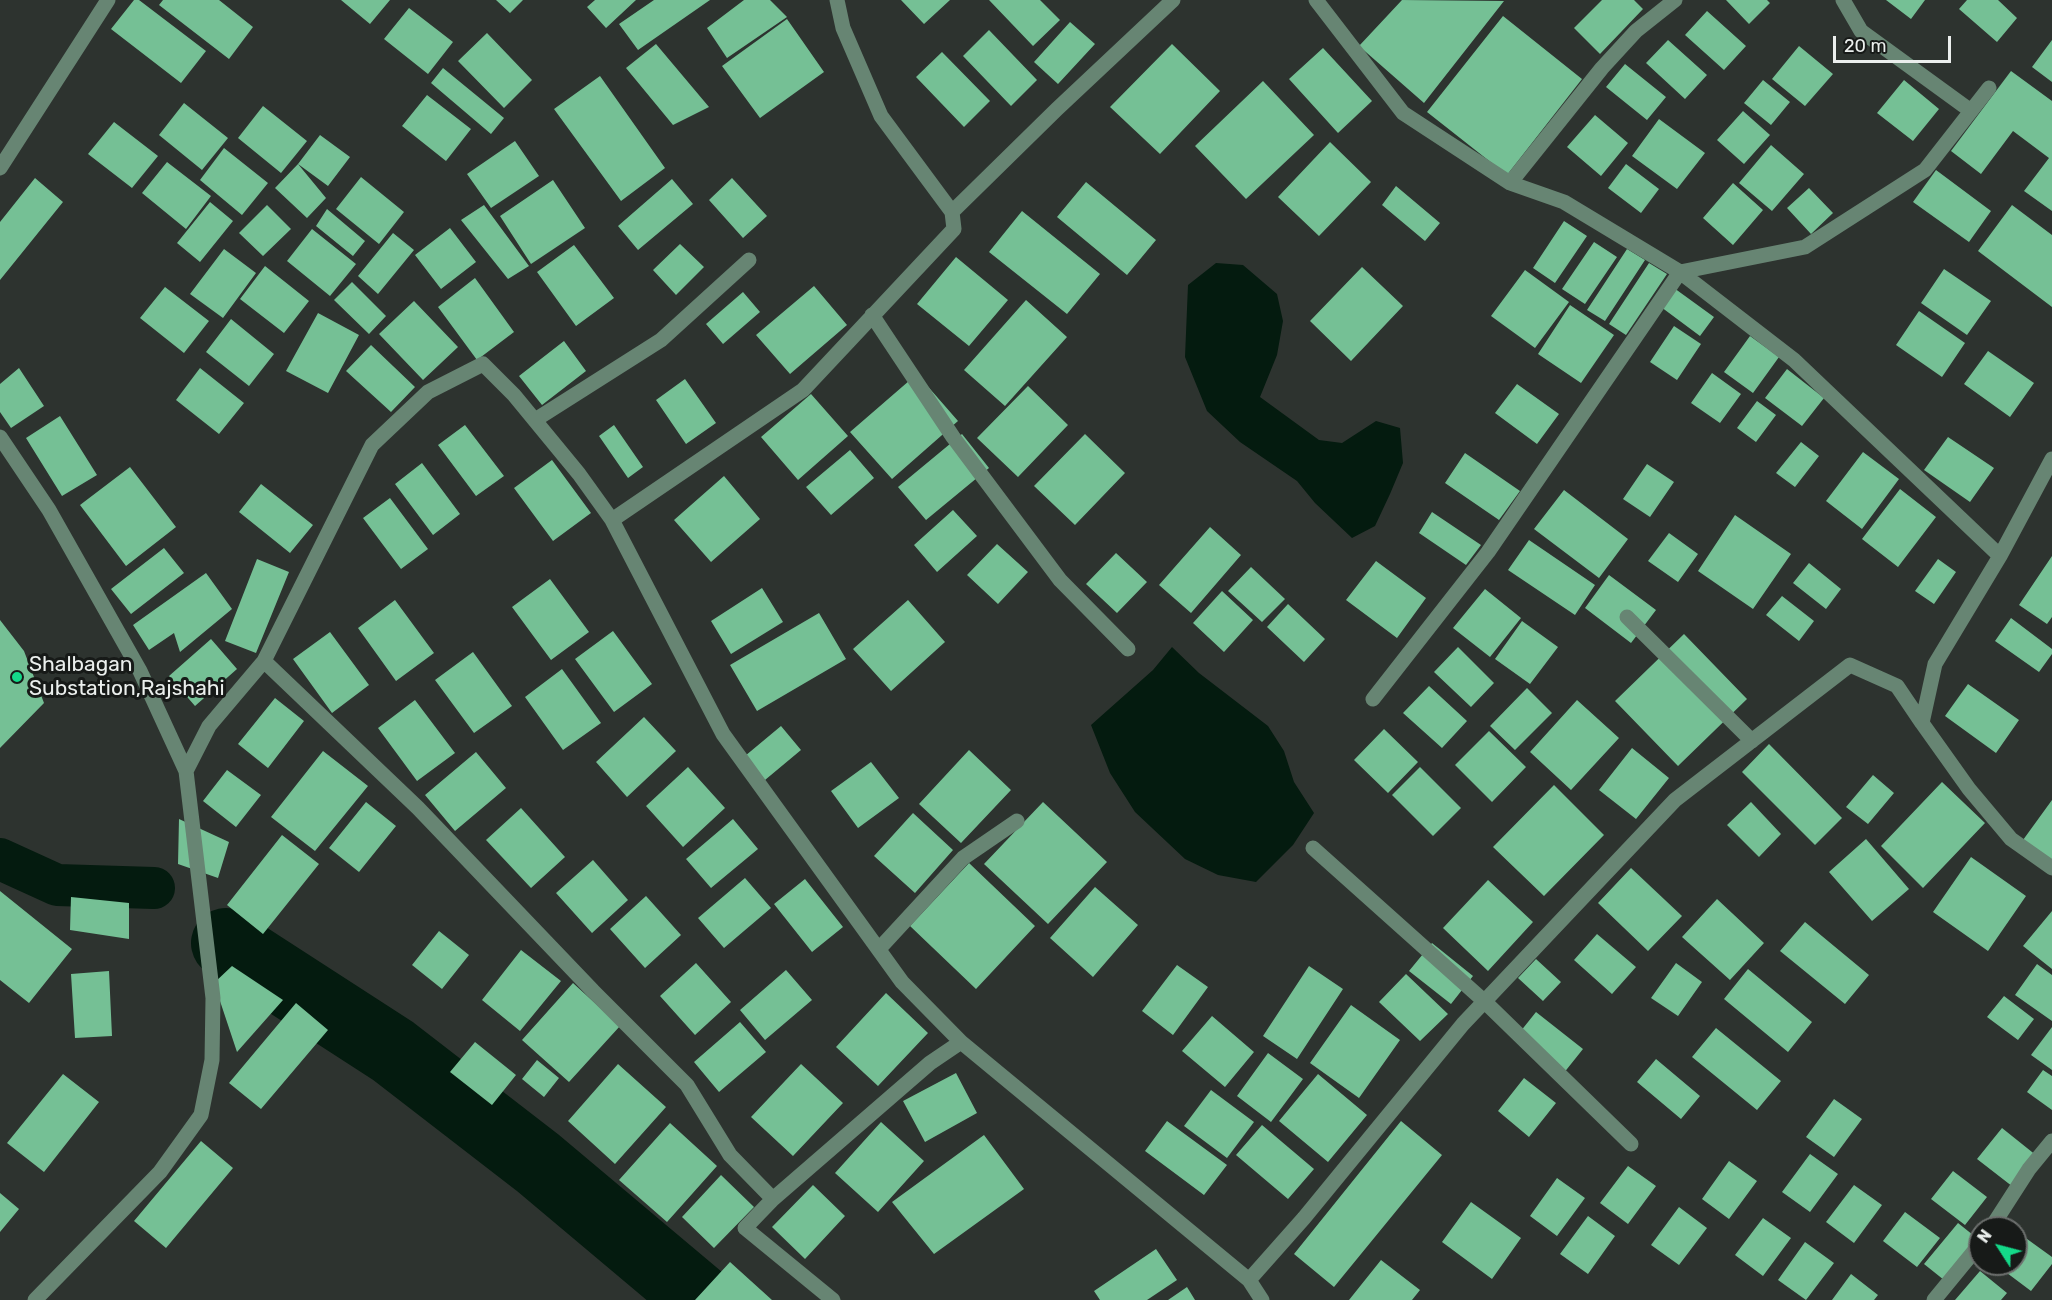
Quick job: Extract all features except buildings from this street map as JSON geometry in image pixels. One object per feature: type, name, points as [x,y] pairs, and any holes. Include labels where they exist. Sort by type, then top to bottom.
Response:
[{"type":"street","points":[[0,168],[108,0]]},
{"type":"street","points":[[612,520],[803,390],[954,229],[952,212],[881,116],[843,28],[837,0]]},
{"type":"street","points":[[952,212],[1056,109],[1173,0]]},
{"type":"street","points":[[1316,0],[1403,112],[1510,183],[1564,202],[1680,272],[1794,360],[2000,555]]},
{"type":"street","points":[[1510,183],[1602,68],[1636,31],[1675,0]]},
{"type":"street","points":[[1844,0],[1862,30],[1971,111]]},
{"type":"street","points":[[1373,699],[1488,552],[1680,272],[1805,247],[1925,170],[1989,88]]},
{"type":"street","points":[[535,420],[661,339],[749,260]]},
{"type":"street","points":[[872,315],[952,437],[1060,580],[1128,649]]},
{"type":"street","points":[[186,771],[209,726],[264,661],[372,445],[428,392],[483,364],[514,394],[612,520],[723,734],[902,982],[961,1042],[1249,1280],[1262,1300]]},
{"type":"street","points":[[0,437],[49,510],[140,671],[186,771],[213,998],[212,1060],[201,1115],[160,1172],[35,1300]]},
{"type":"street","points":[[1922,723],[1935,664],[2000,555],[2052,459]]},
{"type":"street","points":[[1627,617],[1752,741]]},
{"type":"street","points":[[264,661],[418,808],[577,975],[687,1084],[730,1155],[773,1199]]},
{"type":"street","points":[[1249,1280],[1304,1218],[1484,1001],[1676,800],[1850,665],[1897,686],[1969,789],[2011,839],[2052,868]]},
{"type":"street","points":[[879,949],[963,858],[1017,822]]},
{"type":"street","points":[[1313,848],[1484,1001],[1631,1143]]},
{"type":"street","points":[[833,1300],[745,1228],[773,1199],[930,1063],[961,1042]]},
{"type":"street","points":[[1999,1216],[2029,1169],[2052,1141]]},
{"type":"street","points":[[1934,1300],[1968,1259]]},
{"type":"shaded area","points":[[1216,263],[1243,265],[1277,294],[1283,321],[1277,355],[1260,397],[1319,440],[1342,443],[1376,421],[1400,428],[1403,463],[1375,526],[1352,538],[1315,503],[1297,481],[1240,442],[1207,411],[1185,357],[1188,285]]},
{"type":"shaded area","points":[[1172,647],[1199,673],[1268,726],[1284,751],[1294,782],[1314,813],[1293,845],[1256,882],[1218,875],[1185,859],[1135,812],[1110,773],[1091,725],[1153,670]]},
{"type":"waterway","points":[[0,859],[57,885],[154,888]]},
{"type":"waterway","points":[[226,943],[393,1051],[538,1163],[701,1300]]},
{"type":"place","name":"Shalbagan Substation,Rajshahi","points":[[17,677]]}]
